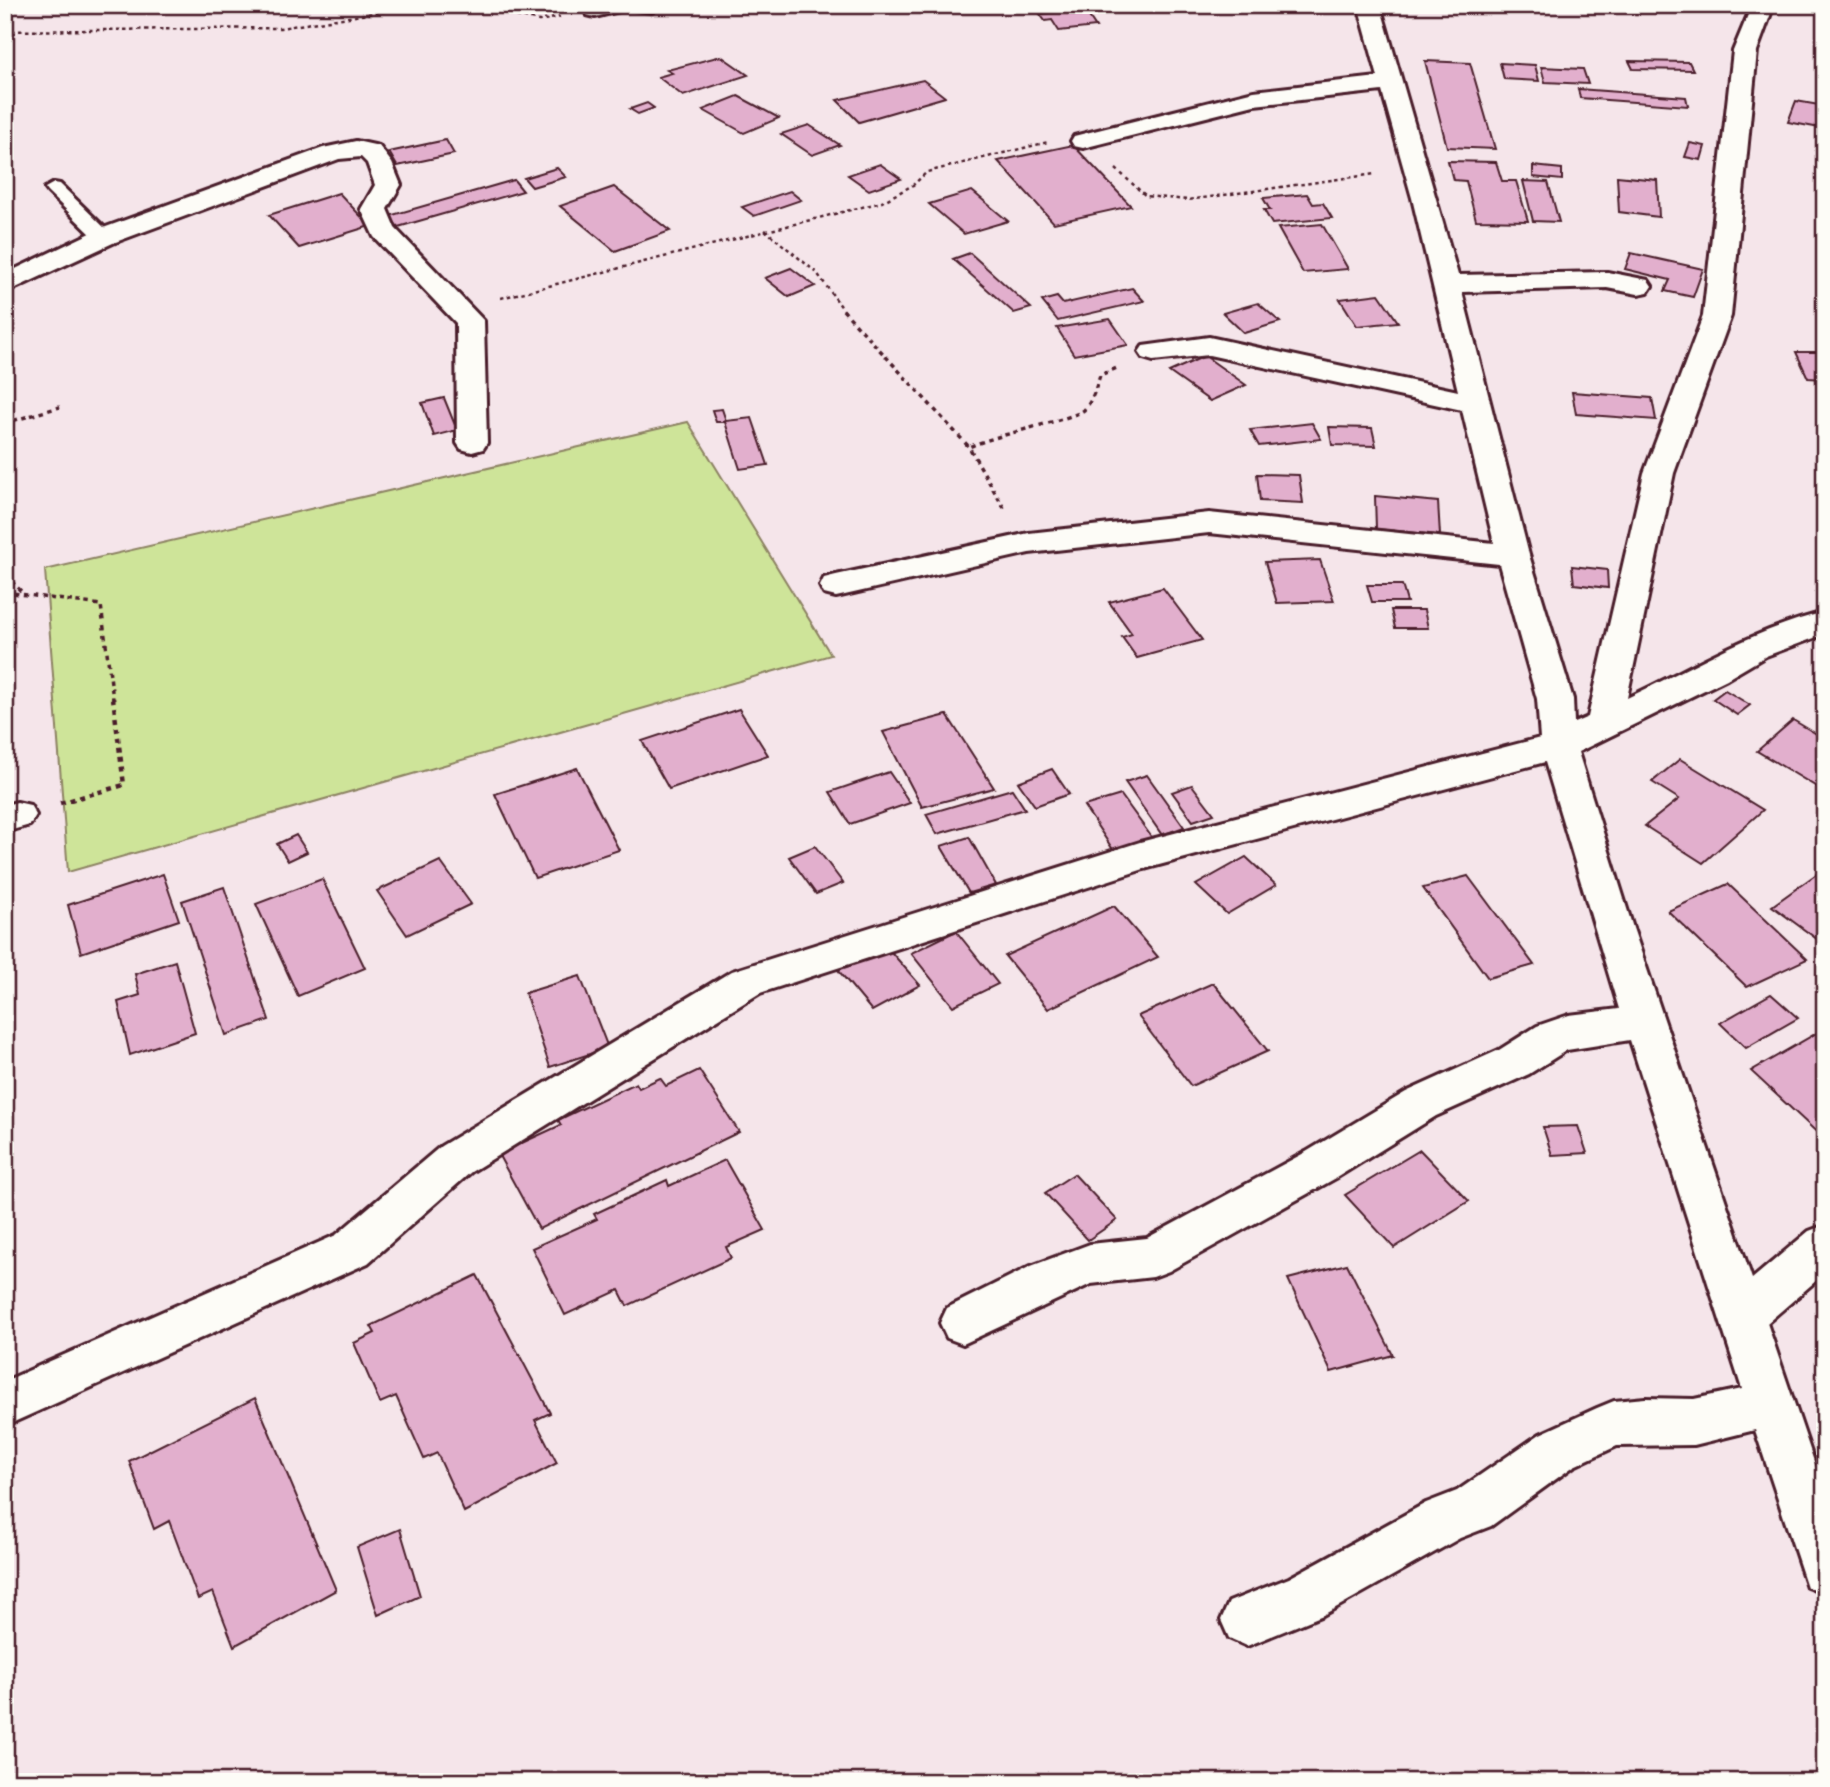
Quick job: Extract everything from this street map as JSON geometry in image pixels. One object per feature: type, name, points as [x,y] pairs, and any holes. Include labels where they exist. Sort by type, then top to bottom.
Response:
[{"type":"street","points":[[644,5],[652,5]]},
{"type":"street","points":[[1369,5],[1418,171],[1513,555],[1555,699],[1558,746],[1645,1022],[1825,1569]]},
{"type":"street","points":[[1605,721],[1659,473],[1717,316],[1745,51],[1763,5]]},
{"type":"street","points":[[1083,141],[1255,98],[1392,83]]},
{"type":"street","points":[[5,285],[104,237],[332,153],[356,147],[369,148],[379,157],[388,185],[374,209],[383,231],[470,321],[472,443]]},
{"type":"street","points":[[1447,284],[1607,279],[1638,286]]},
{"type":"street","points":[[1153,352],[1209,346],[1476,404]]},
{"type":"street","points":[[836,586],[1028,542],[1209,523],[1513,555]]},
{"type":"street","points":[[5,1404],[352,1249],[456,1159],[746,982],[1140,856],[1558,746],[1773,641],[1825,624]]},
{"type":"street","points":[[963,1323],[1047,1280],[1090,1264],[1153,1257],[1301,1177],[1421,1104],[1514,1062],[1552,1038],[1569,1031],[1645,1022]]},
{"type":"street","points":[[1743,1314],[1825,1245]]},
{"type":"street","points":[[1247,1620],[1304,1597],[1444,1520],[1473,1508],[1557,1450],[1614,1423],[1694,1422],[1772,1404]]},
{"type":"lane","points":[[54,188],[104,237]]},
{"type":"path","points":[[5,31],[280,28],[424,5]]},
{"type":"path","points":[[469,5],[539,21],[605,7]]},
{"type":"path","points":[[458,310],[882,202],[913,185],[927,172],[1069,138],[1083,141],[1146,196],[1188,200],[1355,175],[1418,171]]},
{"type":"path","points":[[765,230],[783,250],[799,258],[835,291],[840,306],[968,447],[1011,520],[1028,542]]},
{"type":"path","points":[[968,447],[985,439],[1082,412],[1093,397],[1100,375],[1153,352]]},
{"type":"path","points":[[5,423],[60,407]]},
{"type":"path","points":[[5,575],[22,592]]},
{"type":"path","points":[[7,592],[101,605],[124,785],[11,817]]},
{"type":"green space","points":[[688,422],[831,655],[68,872],[45,570]]},
{"type":"building","points":[[537,5],[579,5],[545,13]]},
{"type":"building","points":[[920,5],[972,5],[972,6],[925,12]]},
{"type":"building","points":[[1619,5],[1654,5],[1657,12],[1622,12]]},
{"type":"building","points":[[1084,9],[1096,27],[1059,31],[1052,20],[1045,21],[1040,14]]},
{"type":"building","points":[[721,56],[748,75],[683,96],[658,77],[672,73],[667,70]]},
{"type":"building","points":[[1425,61],[1470,63],[1495,149],[1447,147]]},
{"type":"building","points":[[1629,61],[1689,62],[1693,70],[1633,69]]},
{"type":"building","points":[[1500,63],[1535,65],[1539,81],[1504,79]]},
{"type":"building","points":[[1541,67],[1583,69],[1588,84],[1545,82]]},
{"type":"building","points":[[923,80],[945,97],[859,122],[837,100]]},
{"type":"building","points":[[1578,89],[1686,97],[1688,106],[1580,98]]},
{"type":"building","points":[[738,96],[779,118],[744,133],[703,110]]},
{"type":"building","points":[[1796,101],[1825,106],[1825,129],[1788,122]]},
{"type":"building","points":[[647,103],[654,108],[638,114],[630,109]]},
{"type":"building","points":[[809,125],[840,145],[812,155],[781,134]]},
{"type":"building","points":[[446,140],[454,154],[397,166],[389,152]]},
{"type":"building","points":[[1690,143],[1705,146],[1701,160],[1685,157]]},
{"type":"building","points":[[1073,145],[1131,206],[1054,223],[998,161]]},
{"type":"building","points":[[1448,161],[1496,162],[1502,181],[1516,181],[1528,221],[1476,220],[1466,181],[1453,180]]},
{"type":"building","points":[[880,164],[901,179],[869,190],[848,175]]},
{"type":"building","points":[[1533,166],[1562,169],[1562,180],[1533,177]]},
{"type":"building","points":[[557,168],[566,177],[532,187],[524,178]]},
{"type":"building","points":[[1617,176],[1657,180],[1659,217],[1619,212]]},
{"type":"building","points":[[514,180],[523,191],[398,227],[389,216]]},
{"type":"building","points":[[1523,181],[1548,182],[1559,222],[1533,221]]},
{"type":"building","points":[[614,187],[670,231],[615,251],[560,206]]},
{"type":"building","points":[[790,191],[801,200],[754,216],[742,207]]},
{"type":"building","points":[[972,191],[1008,221],[964,234],[929,204]]},
{"type":"building","points":[[339,193],[370,226],[299,248],[269,215]]},
{"type":"building","points":[[1307,194],[1313,204],[1323,203],[1332,218],[1272,224],[1264,210],[1270,210],[1263,198]]},
{"type":"building","points":[[1322,224],[1348,269],[1303,273],[1278,228]]},
{"type":"building","points":[[970,253],[1031,308],[1014,313],[953,259]]},
{"type":"building","points":[[1631,253],[1703,269],[1693,297],[1665,291],[1670,280],[1625,269]]},
{"type":"building","points":[[791,268],[815,286],[789,297],[765,278]]},
{"type":"building","points":[[1132,288],[1144,301],[1058,321],[1042,301],[1057,297],[1063,304]]},
{"type":"building","points":[[1379,294],[1398,322],[1357,326],[1340,299]]},
{"type":"building","points":[[1258,303],[1280,322],[1244,333],[1223,313]]},
{"type":"building","points":[[1110,319],[1128,345],[1074,355],[1057,328]]},
{"type":"building","points":[[1796,352],[1818,352],[1825,367],[1825,379],[1808,378]]},
{"type":"building","points":[[1205,356],[1246,385],[1210,401],[1169,372]]},
{"type":"building","points":[[1572,392],[1652,398],[1656,420],[1576,414]]},
{"type":"building","points":[[444,398],[457,430],[434,436],[422,403]]},
{"type":"building","points":[[722,409],[726,421],[752,418],[768,465],[740,469],[725,422],[716,422],[712,410]]},
{"type":"building","points":[[1312,423],[1321,439],[1259,446],[1250,430]]},
{"type":"building","points":[[1329,427],[1372,428],[1376,446],[1332,445]]},
{"type":"building","points":[[1257,474],[1299,475],[1303,503],[1260,501]]},
{"type":"building","points":[[1375,496],[1438,502],[1440,535],[1376,529]]},
{"type":"building","points":[[1320,560],[1334,601],[1277,603],[1265,562]]},
{"type":"building","points":[[1572,566],[1607,570],[1608,588],[1574,584]]},
{"type":"building","points":[[1367,585],[1402,585],[1407,602],[1372,602]]},
{"type":"building","points":[[1163,588],[1202,640],[1137,658],[1122,637],[1132,634],[1109,602]]},
{"type":"building","points":[[1391,610],[1424,610],[1428,628],[1395,628]]},
{"type":"building","points":[[1725,690],[1750,705],[1737,715],[1713,699]]},
{"type":"building","points":[[739,709],[768,755],[669,789],[642,741]]},
{"type":"building","points":[[947,715],[994,788],[922,807],[883,732]]},
{"type":"building","points":[[1793,720],[1825,739],[1825,792],[1757,751]]},
{"type":"building","points":[[1680,759],[1763,810],[1703,863],[1645,826],[1679,799],[1652,782]]},
{"type":"building","points":[[577,768],[619,850],[535,878],[495,794]]},
{"type":"building","points":[[1052,769],[1069,794],[1035,806],[1018,782]]},
{"type":"building","points":[[889,772],[910,803],[850,824],[830,792]]},
{"type":"building","points":[[1147,775],[1184,827],[1162,835],[1125,782]]},
{"type":"building","points":[[1192,785],[1214,814],[1193,821],[1172,792]]},
{"type":"building","points":[[1012,789],[1025,809],[937,834],[926,814]]},
{"type":"building","points":[[1121,795],[1153,839],[1114,851],[1084,806]]},
{"type":"building","points":[[296,835],[307,852],[288,861],[277,844]]},
{"type":"building","points":[[969,837],[996,885],[969,893],[941,846]]},
{"type":"building","points":[[815,846],[843,883],[816,894],[789,857]]},
{"type":"building","points":[[1246,857],[1276,885],[1227,914],[1196,885]]},
{"type":"building","points":[[440,861],[471,904],[407,935],[377,891]]},
{"type":"building","points":[[1825,868],[1825,945],[1772,906]]},
{"type":"building","points":[[163,874],[179,920],[81,953],[68,905]]},
{"type":"building","points":[[1468,876],[1534,965],[1488,978],[1423,888]]},
{"type":"building","points":[[322,879],[365,968],[298,996],[256,904]]},
{"type":"building","points":[[1728,884],[1807,959],[1747,987],[1668,911]]},
{"type":"building","points":[[224,887],[269,1020],[226,1035],[182,901]]},
{"type":"building","points":[[1114,906],[1158,957],[1048,1009],[1005,956]]},
{"type":"building","points":[[956,931],[998,984],[953,1006],[911,953]]},
{"type":"building","points":[[885,945],[920,985],[872,1011],[838,970]]},
{"type":"building","points":[[175,961],[195,1033],[130,1055],[118,1002],[140,995],[135,974]]},
{"type":"building","points":[[580,976],[608,1048],[550,1067],[525,993]]},
{"type":"building","points":[[1213,983],[1268,1051],[1191,1086],[1138,1016]]},
{"type":"building","points":[[1771,994],[1798,1018],[1746,1048],[1720,1023]]},
{"type":"building","points":[[1822,1030],[1825,1033],[1825,1140],[1751,1071]]},
{"type":"building","points":[[699,1070],[739,1132],[539,1229],[498,1154],[561,1125],[558,1120],[636,1083],[639,1088],[660,1078],[666,1086]]},
{"type":"building","points":[[1578,1126],[1587,1153],[1552,1155],[1543,1127]]},
{"type":"building","points":[[1420,1150],[1469,1201],[1394,1248],[1345,1195]]},
{"type":"building","points":[[725,1160],[765,1230],[726,1247],[731,1258],[627,1306],[619,1290],[565,1315],[532,1248],[597,1219],[594,1214],[667,1180],[669,1186]]},
{"type":"building","points":[[1074,1174],[1117,1220],[1088,1240],[1045,1193]]},
{"type":"building","points":[[1347,1264],[1393,1355],[1331,1372],[1288,1279]]},
{"type":"building","points":[[477,1275],[550,1413],[535,1420],[557,1463],[464,1512],[437,1453],[424,1459],[396,1396],[380,1403],[354,1343],[375,1333],[371,1326]]},
{"type":"building","points":[[255,1398],[336,1590],[234,1646],[213,1592],[198,1599],[169,1521],[154,1529],[129,1461]]},
{"type":"building","points":[[400,1529],[420,1596],[378,1615],[357,1547]]}]
